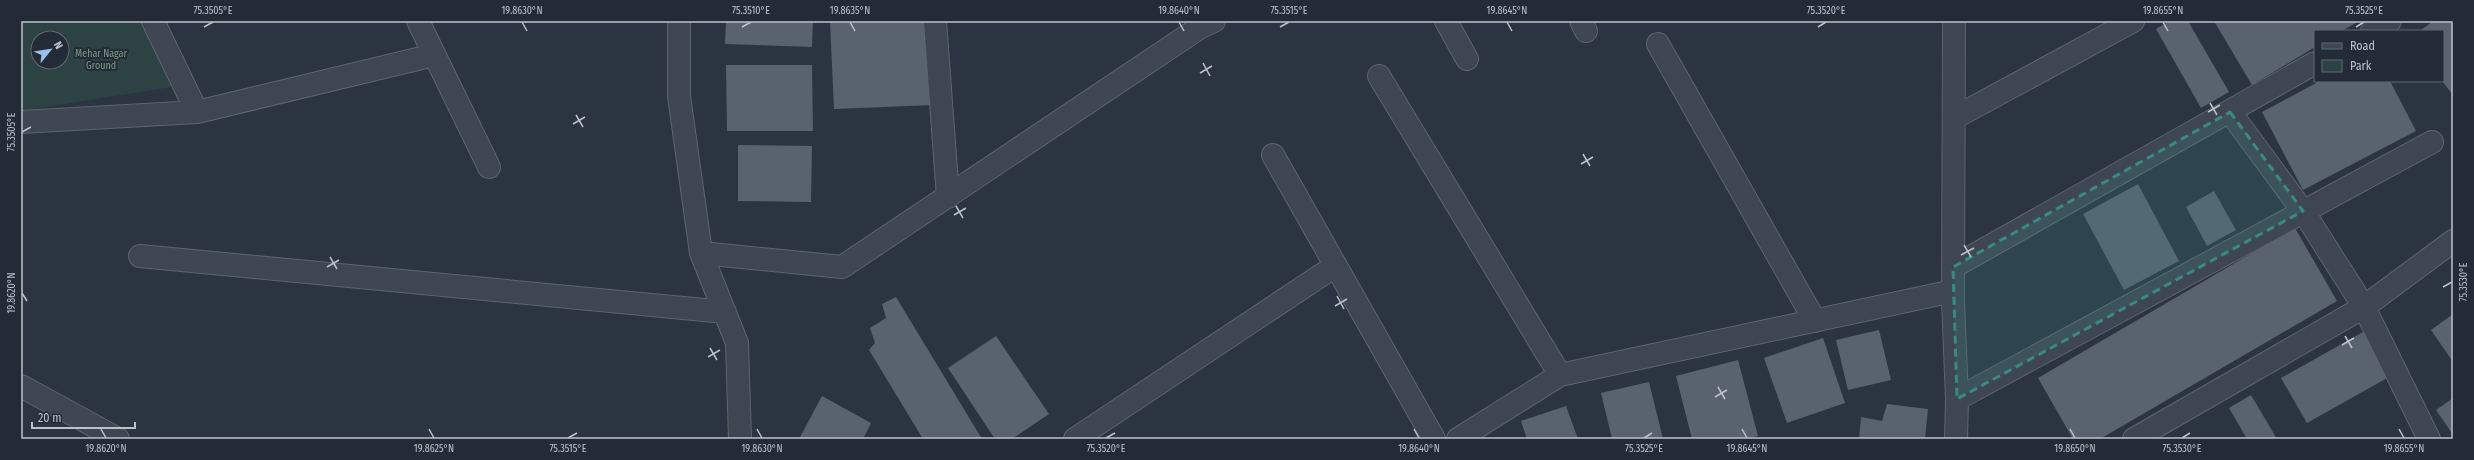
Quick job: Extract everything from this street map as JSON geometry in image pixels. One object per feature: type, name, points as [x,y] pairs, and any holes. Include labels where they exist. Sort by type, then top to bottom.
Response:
[{"type":"street","points":[[154,21],[197,112]]},
{"type":"street","points":[[418,21],[489,167]]},
{"type":"street","points":[[679,21],[679,96],[700,253],[737,343],[740,439]]},
{"type":"street","points":[[935,21],[948,197]]},
{"type":"street","points":[[700,253],[842,268],[1199,28],[1214,21]]},
{"type":"street","points":[[1446,21],[1467,59]]},
{"type":"street","points":[[1954,21],[1953,291],[1957,398],[1956,439]]},
{"type":"street","points":[[1954,118],[2112,27],[2133,21]]},
{"type":"street","points":[[2374,30],[2390,21]]},
{"type":"street","points":[[1658,44],[1815,321]]},
{"type":"street","points":[[21,122],[197,112],[434,55]]},
{"type":"street","points":[[1953,267],[2314,64]]},
{"type":"street","points":[[1379,76],[1560,375]]},
{"type":"street","points":[[2230,112],[2303,211],[2364,307],[2429,439]]},
{"type":"street","points":[[1957,398],[2432,142]]},
{"type":"street","points":[[1273,155],[1434,439]]},
{"type":"street","points":[[2134,439],[2364,307],[2453,241]]},
{"type":"street","points":[[140,256],[725,312]]},
{"type":"street","points":[[1075,439],[1335,266]]},
{"type":"street","points":[[1458,439],[1560,375],[1953,291]]},
{"type":"street","points":[[21,386],[118,439]]},
{"type":"highlighted area","points":[[2230,112],[2303,211],[1957,399],[1953,267]]},
{"type":"green space","name":"Mehar Nagar Ground","points":[[21,21],[153,21],[184,85],[21,111]]},
{"type":"building","points":[[726,21],[813,21],[812,47],[725,44]]},
{"type":"building","points":[[926,21],[934,105],[834,109],[830,22]]},
{"type":"building","points":[[2170,21],[2188,21],[2229,92],[2201,108],[2156,29]]},
{"type":"building","points":[[2214,21],[2359,21],[2344,30],[2314,30],[2314,48],[2252,85]]},
{"type":"building","points":[[2433,21],[2453,21],[2453,95],[2443,82],[2444,82],[2444,30],[2421,30]]},
{"type":"building","points":[[726,65],[812,65],[813,131],[727,131]]},
{"type":"building","points":[[2318,82],[2391,82],[2416,131],[2303,190],[2262,112]]},
{"type":"building","points":[[738,145],[812,146],[811,202],[738,201]]},
{"type":"building","points":[[2138,184],[2179,261],[2124,290],[2083,214]]},
{"type":"building","points":[[2214,191],[2236,230],[2207,246],[2186,207]]},
{"type":"building","points":[[2295,228],[2337,301],[2100,439],[2073,439],[2038,378]]},
{"type":"building","points":[[896,297],[982,439],[923,439],[869,350],[875,343],[870,328],[886,318],[882,304]]},
{"type":"building","points":[[2453,314],[2453,362],[2431,330]]},
{"type":"building","points":[[1879,330],[1891,380],[1848,390],[1836,340]]},
{"type":"building","points":[[2363,332],[2389,377],[2307,423],[2281,378]]},
{"type":"building","points":[[996,336],[1049,414],[1012,439],[995,439],[948,368]]},
{"type":"building","points":[[1823,338],[1845,403],[1787,423],[1764,358]]},
{"type":"building","points":[[1738,360],[1758,436],[1745,439],[1692,439],[1676,376]]},
{"type":"building","points":[[1649,382],[1663,439],[1612,439],[1601,393]]},
{"type":"building","points":[[2251,395],[2277,439],[2247,439],[2229,408]]},
{"type":"building","points":[[822,396],[871,423],[863,439],[799,439]]},
{"type":"building","points":[[2453,398],[2453,435],[2436,410]]},
{"type":"building","points":[[1887,404],[1928,409],[1925,439],[1859,439],[1861,417],[1882,421]]},
{"type":"building","points":[[1566,406],[1578,439],[1527,439],[1521,421]]}]
